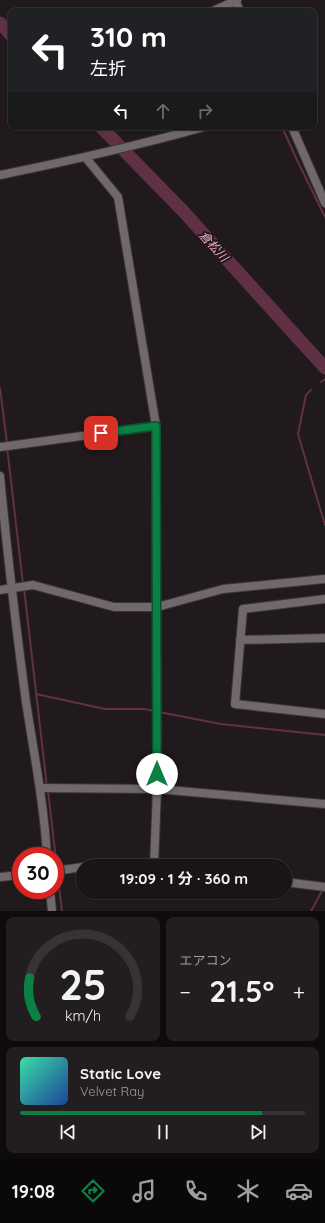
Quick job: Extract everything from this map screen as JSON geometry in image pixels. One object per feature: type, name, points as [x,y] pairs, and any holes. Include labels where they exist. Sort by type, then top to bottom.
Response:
[{"type":"street","points":[[219,8],[235,0]]},
{"type":"street","points":[[0,175],[86,158],[153,142],[194,130]]},
{"type":"street","points":[[293,130],[325,203]]},
{"type":"street","points":[[86,158],[118,197],[156,426],[157,789],[154,859]]},
{"type":"street","points":[[1,447],[156,426]]},
{"type":"street","points":[[0,476],[15,588],[26,703],[40,788],[46,847]]},
{"type":"street","points":[[0,590],[34,585],[114,608],[157,607],[223,589],[325,579]]},
{"type":"street","points":[[325,600],[243,609],[235,704],[325,714]]},
{"type":"street","points":[[240,640],[325,638]]},
{"type":"street","points":[[40,788],[157,789],[325,804]]},
{"type":"street","points":[[64,870],[76,869]]},
{"type":"street","points":[[0,877],[12,876]]},
{"type":"street","points":[[292,883],[325,887]]},
{"type":"street","points":[[51,899],[52,911]]},
{"type":"waterway","name":"倉松川","points":[[0,23],[8,32]]},
{"type":"waterway","name":"倉松川","points":[[104,130],[183,211],[325,368]]},
{"type":"waterway","points":[[283,130],[325,217]]},
{"type":"waterway","points":[[321,382],[325,379]]},
{"type":"waterway","points":[[0,388],[7,443]]},
{"type":"waterway","points":[[311,390],[306,395],[298,434],[325,525]]},
{"type":"waterway","points":[[7,447],[23,584]]},
{"type":"waterway","points":[[24,588],[47,787]]},
{"type":"waterway","points":[[36,694],[105,709],[144,709],[155,711]]},
{"type":"waterway","points":[[159,712],[221,724],[325,735]]},
{"type":"waterway","points":[[48,791],[55,847]]},
{"type":"waterway","points":[[311,911],[323,889]]},
{"type":"waterway","points":[[60,899],[62,911]]},
{"type":"route","points":[[101,433],[156,426],[157,774]]}]
